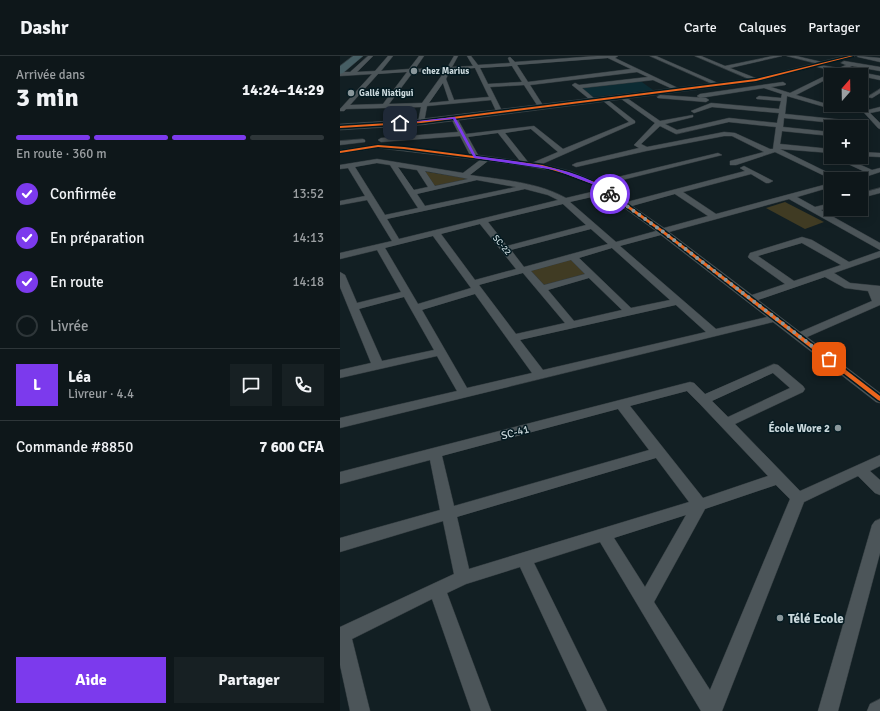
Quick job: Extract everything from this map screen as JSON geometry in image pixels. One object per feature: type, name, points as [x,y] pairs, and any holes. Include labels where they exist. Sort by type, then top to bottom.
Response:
[{"type":"highway","points":[[340,64],[352,56]]},
{"type":"highway","points":[[341,75],[359,56]]},
{"type":"street","points":[[352,73],[371,56]]},
{"type":"street","points":[[342,110],[391,56]]},
{"type":"street","points":[[384,107],[422,56]]},
{"type":"street","points":[[421,122],[424,105],[443,79],[456,56]]},
{"type":"street","points":[[469,56],[477,67],[500,113]]},
{"type":"street","points":[[508,56],[541,107]]},
{"type":"street","points":[[341,75],[449,69],[609,56],[678,89]]},
{"type":"street","points":[[652,56],[717,84]]},
{"type":"street","points":[[697,56],[756,80]]},
{"type":"street","points":[[725,67],[780,56]]},
{"type":"street","points":[[788,56],[833,68]]},
{"type":"street","points":[[657,95],[678,89],[756,80],[852,56]]},
{"type":"street","points":[[860,56],[880,60]]},
{"type":"street","points":[[744,58],[754,61]]},
{"type":"street","points":[[536,68],[618,59]]},
{"type":"street","points":[[834,61],[880,70]]},
{"type":"street","points":[[844,68],[852,64]]},
{"type":"street","points":[[486,86],[526,83],[637,70]]},
{"type":"street","points":[[341,75],[352,73],[361,74]]},
{"type":"street","points":[[868,76],[880,78]]},
{"type":"street","points":[[571,77],[578,87],[593,100]]},
{"type":"street","points":[[578,87],[653,78]]},
{"type":"street","points":[[443,79],[446,81],[452,102]]},
{"type":"street","points":[[759,98],[787,96],[824,80]]},
{"type":"street","points":[[868,80],[880,83]]},
{"type":"street","points":[[700,96],[783,84]]},
{"type":"street","points":[[340,152],[421,122],[622,97],[657,95],[824,120],[822,102],[787,96],[764,87]]},
{"type":"street","points":[[688,88],[709,102]]},
{"type":"street","points":[[870,97],[880,91]]},
{"type":"street","points":[[433,93],[448,92]]},
{"type":"street","points":[[657,95],[671,104]]},
{"type":"street","points":[[774,150],[787,96]]},
{"type":"street","points":[[622,97],[678,132],[730,120]]},
{"type":"street","points":[[342,110],[424,105],[492,98]]},
{"type":"street","points":[[530,164],[633,122],[604,99]]},
{"type":"street","points":[[709,102],[694,111],[730,120],[824,133]]},
{"type":"street","points":[[868,112],[880,109]]},
{"type":"street","points":[[866,112],[880,127]]},
{"type":"street","points":[[646,149],[637,145],[660,121],[691,116]]},
{"type":"street","points":[[454,118],[475,157]]},
{"type":"street","points":[[340,127],[386,135],[425,137],[463,135],[532,127],[562,152]]},
{"type":"street","points":[[500,131],[530,164]]},
{"type":"street","points":[[576,165],[646,149],[728,134],[774,150],[824,173]]},
{"type":"street","points":[[340,143],[386,135],[428,151],[530,164],[556,169],[596,184],[662,231],[799,336],[879,394]]},
{"type":"street","points":[[425,137],[429,147],[428,151]]},
{"type":"street","points":[[692,141],[769,181]]},
{"type":"street","points":[[596,184],[774,150],[822,150]]},
{"type":"street","points":[[868,154],[880,155]]},
{"type":"street","points":[[464,176],[486,158]]},
{"type":"street","points":[[340,167],[374,161],[392,163],[529,187],[551,193],[564,201],[715,334]]},
{"type":"street","points":[[392,163],[423,210]]},
{"type":"street","points":[[852,164],[872,173]]},
{"type":"street","points":[[350,165],[397,242]]},
{"type":"street","points":[[419,168],[433,189]]},
{"type":"street","points":[[868,174],[880,170]]},
{"type":"street","points":[[626,205],[751,172]]},
{"type":"street","points":[[412,194],[481,179]]},
{"type":"street","points":[[382,218],[529,187]]},
{"type":"street","points":[[416,308],[524,270],[824,187]]},
{"type":"street","points":[[868,194],[880,190]]},
{"type":"street","points":[[340,255],[606,191]]},
{"type":"street","points":[[677,192],[714,217]]},
{"type":"street","points":[[789,196],[880,247]]},
{"type":"street","points":[[340,203],[370,197]]},
{"type":"street","points":[[813,210],[824,207]]},
{"type":"street","name":"SC-22","points":[[482,221],[572,325]]},
{"type":"street","points":[[505,249],[593,226]]},
{"type":"street","points":[[436,232],[540,375]]},
{"type":"street","points":[[793,285],[753,257],[753,255],[802,240],[809,242],[848,265]]},
{"type":"street","points":[[380,246],[464,393]]},
{"type":"street","points":[[752,299],[880,254]]},
{"type":"street","points":[[572,256],[629,312]]},
{"type":"street","points":[[799,336],[877,303],[878,300],[876,289],[844,285],[826,273]]},
{"type":"street","points":[[340,275],[378,366]]},
{"type":"street","points":[[542,289],[591,275]]},
{"type":"street","points":[[354,307],[407,293]]},
{"type":"street","points":[[513,338],[678,301]]},
{"type":"street","points":[[340,423],[777,318]]},
{"type":"street","points":[[340,374],[440,352]]},
{"type":"street","points":[[726,424],[799,389],[774,368],[703,400],[726,424],[779,478],[798,498]]},
{"type":"street","name":"SC-41","points":[[340,478],[690,386],[703,400]]},
{"type":"street","points":[[621,404],[700,505]]},
{"type":"street","points":[[340,545],[659,452]]},
{"type":"street","points":[[435,453],[463,578]]},
{"type":"street","points":[[712,711],[798,498],[880,460]]},
{"type":"street","points":[[859,469],[880,489]]},
{"type":"street","points":[[360,711],[341,635],[463,578],[700,505],[779,478]]},
{"type":"street","points":[[645,602],[700,505]]},
{"type":"street","points":[[828,711],[880,525]]},
{"type":"street","points":[[604,535],[712,711]]},
{"type":"street","points":[[524,560],[597,711]]},
{"type":"street","points":[[437,589],[481,711]]},
{"type":"shaded area","points":[[639,80],[653,90],[593,97],[581,88]]},
{"type":"shaded area","points":[[422,171],[472,179],[434,187]]},
{"type":"shaded area","points":[[785,202],[824,222],[805,229],[766,208]]},
{"type":"shaded area","points":[[571,258],[588,276],[544,288],[528,269]]},
{"type":"cycle path","points":[[340,127],[421,122],[756,80],[852,56]]},
{"type":"cycle path","points":[[340,152],[378,146],[404,148],[542,166],[567,173],[596,184],[662,231],[880,399]]},
{"type":"way so far","points":[[610,194],[662,231],[829,359]]},
{"type":"place","name":"chez Marius","points":[[414,71]]},
{"type":"place","name":"Gallé Niatigui","points":[[351,93]]},
{"type":"place","name":"École Wore 2","points":[[838,428]]},
{"type":"place","name":"Télé Ecole","points":[[780,618]]},
{"type":"route","points":[[400,123],[454,118],[475,157],[533,164],[556,169],[596,184],[610,194]]}]
